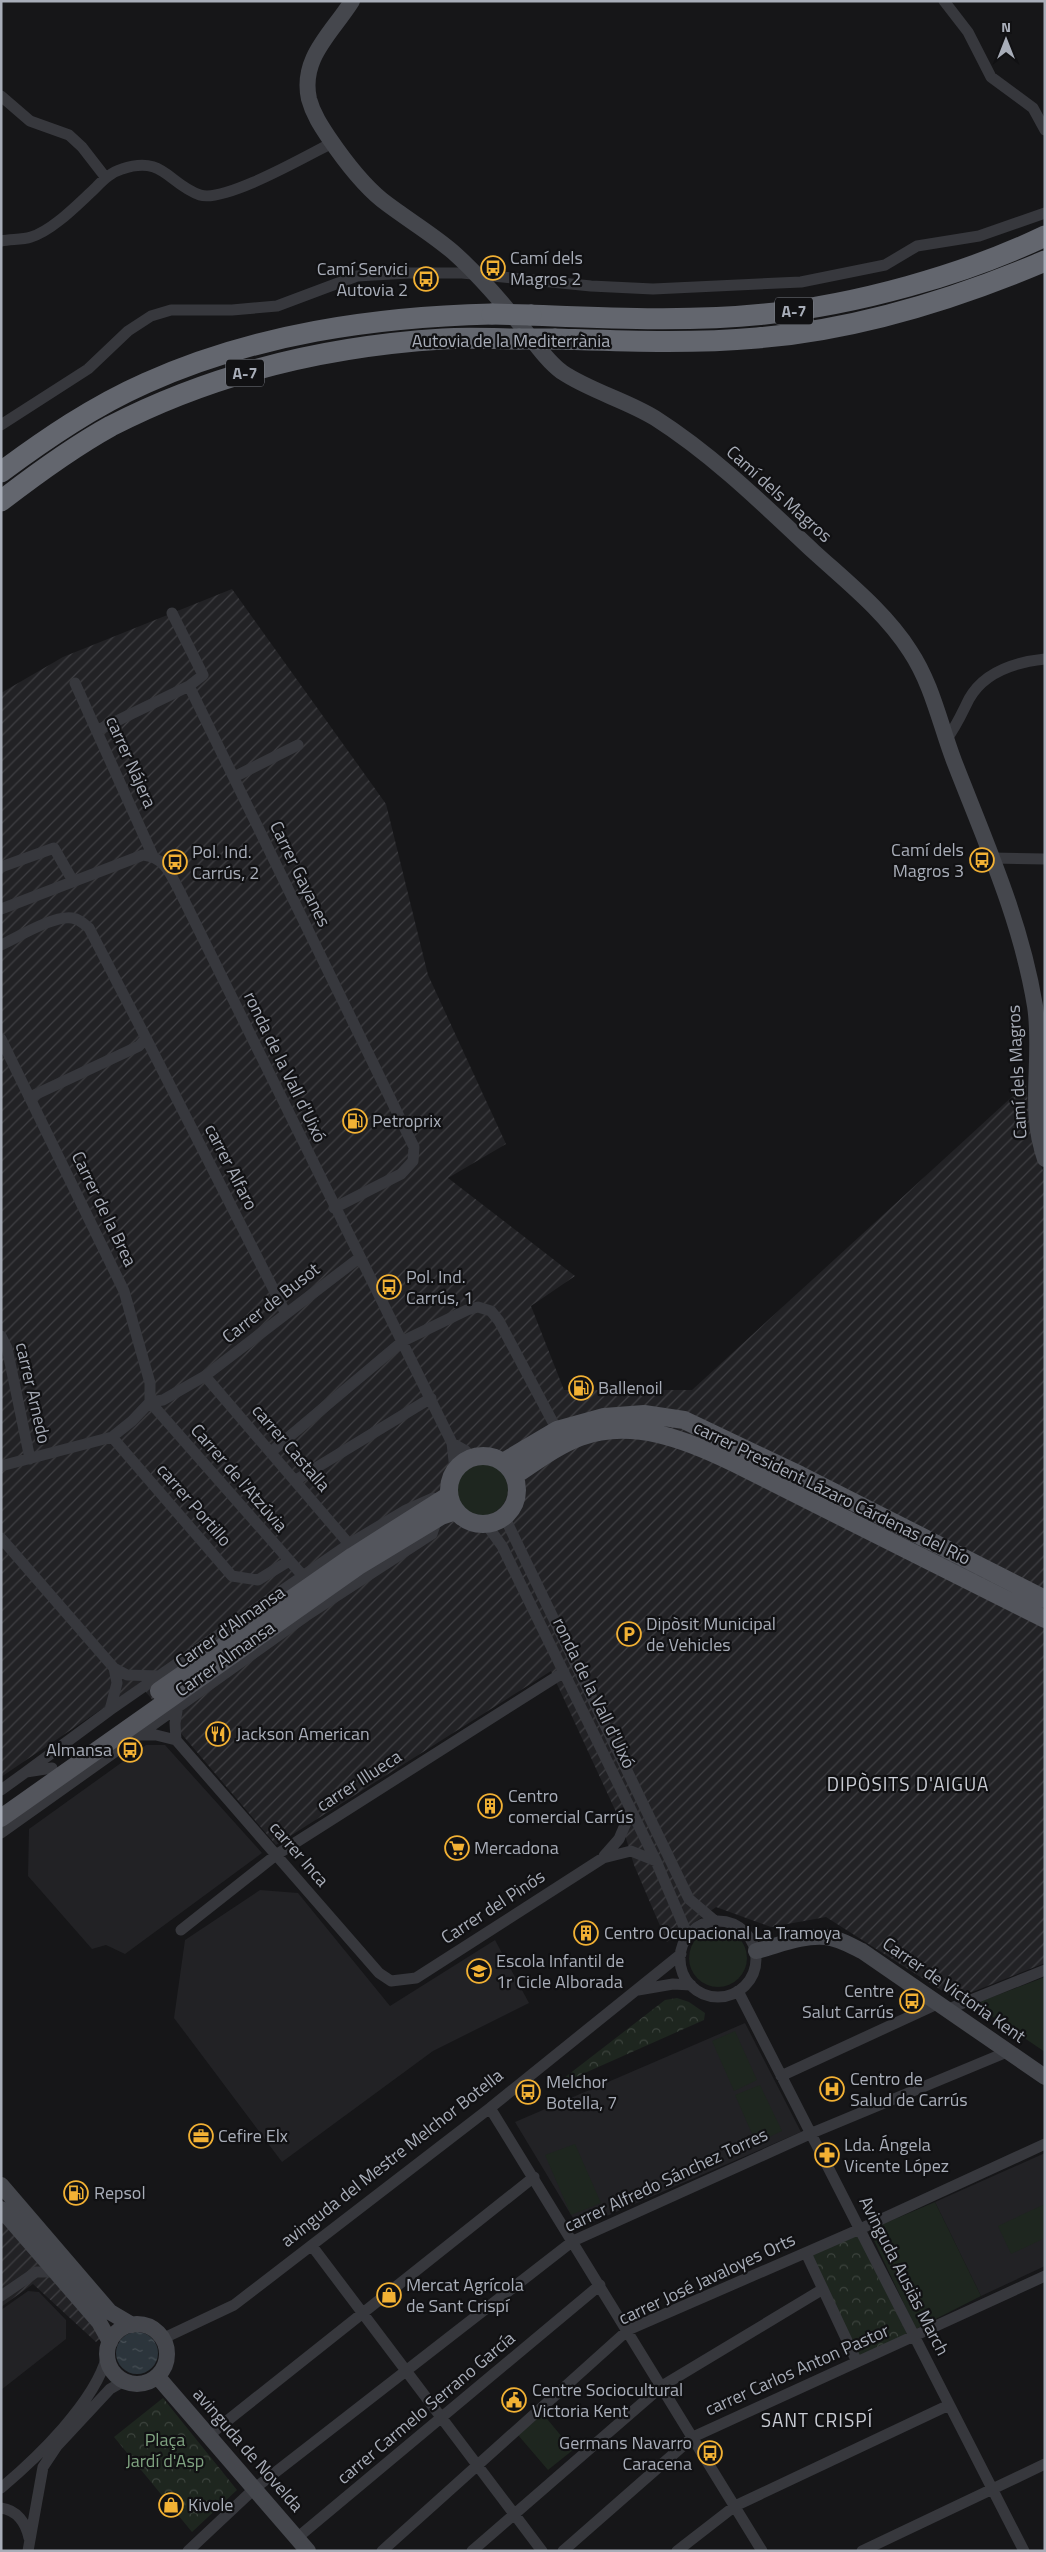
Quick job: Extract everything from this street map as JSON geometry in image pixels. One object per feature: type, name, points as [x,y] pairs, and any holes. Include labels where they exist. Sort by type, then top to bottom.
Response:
[{"type":"highway","name":"Autovia de la Mediterrània","points":[[1,472],[48,438],[84,416],[146,384],[195,364],[254,345],[371,322],[423,316],[492,314],[625,318],[723,317],[804,310],[878,293],[934,277],[1045,236]]},
{"type":"highway","name":"Autovia de la Mediterrània","points":[[1,501],[53,463],[110,427],[210,383],[263,368],[368,347],[446,339],[677,342],[756,338],[831,328],[915,308],[990,284],[1045,260]]},
{"type":"main road","name":"carrer President Lázaro Cárdenas del Río","points":[[508,1469],[557,1430],[604,1417],[622,1415],[644,1414],[684,1420],[800,1475],[1045,1599]]},
{"type":"main road","name":"carrer President Lázaro Cárdenas del Río","points":[[508,1469],[580,1437],[625,1430],[642,1431],[683,1439],[1045,1619]]},
{"type":"main road","points":[[490,1457],[508,1469],[516,1495],[514,1504],[504,1516],[486,1524],[468,1521],[456,1511],[446,1497],[455,1470],[470,1458],[490,1457]]},
{"type":"main road","name":"Carrer d'Almansa","points":[[1,1804],[239,1634],[352,1556],[446,1497]]},
{"type":"main road","name":"Carrer Almansa","points":[[1,1818],[360,1565],[436,1519],[456,1511]]},
{"type":"street","name":"Camí dels Magros","points":[[352,1],[317,48],[308,70],[309,98],[315,116],[332,143],[359,177],[379,198],[449,249],[479,276],[547,358],[562,371],[628,403],[682,436],[746,489],[855,589],[889,624],[913,655],[931,692],[946,740],[992,858],[1024,952],[1036,1008],[1038,1043],[1037,1132],[1045,1159]]},
{"type":"street","points":[[944,1],[968,32],[991,77],[1032,108],[1045,130]]},
{"type":"street","points":[[1,96],[30,122],[70,135],[106,178]]},
{"type":"street","points":[[1,241],[32,237],[59,220],[106,178],[122,169],[142,166],[157,167],[200,195],[210,196],[256,181],[332,143]]},
{"type":"street","points":[[1,425],[88,369],[128,331],[151,316],[171,310],[232,310],[277,306],[357,276],[409,273],[462,273],[479,276],[508,276],[591,286],[654,289],[801,282],[885,265],[917,246],[979,236],[1045,213]]},
{"type":"street","points":[[98,730],[189,686],[203,675],[172,613]]},
{"type":"street","points":[[946,740],[979,684],[1012,666],[1045,659]]},
{"type":"street","name":"carrer Nájera","points":[[75,683],[98,730],[153,856]]},
{"type":"street","name":"Carrer Gayanes","points":[[189,686],[410,1138],[414,1156],[408,1168],[401,1174],[334,1208]]},
{"type":"street","points":[[234,777],[298,745]]},
{"type":"street","points":[[1,867],[54,848],[73,881]]},
{"type":"street","points":[[1,909],[143,855],[153,856]]},
{"type":"street","name":"ronda de la Vall d'Uixó","points":[[153,856],[162,862],[170,874],[334,1208],[403,1341],[452,1443],[455,1470]]},
{"type":"street","points":[[992,858],[1045,859]]},
{"type":"street","name":"carrer Alfaro","points":[[1,945],[57,919],[70,917],[79,920],[89,928],[285,1312]]},
{"type":"street","points":[[30,1097],[139,1046],[146,1038]]},
{"type":"street","name":"Carrer de la Brea","points":[[1,1039],[124,1291],[150,1383],[150,1402]]},
{"type":"street","name":"Carrer de Busot","points":[[205,1376],[285,1312],[359,1258]]},
{"type":"street","points":[[271,1452],[403,1341],[467,1310],[478,1307],[491,1311],[499,1320],[557,1430]]},
{"type":"street","name":"carrer Arnedo","points":[[1,1336],[7,1348],[30,1458]]},
{"type":"street","points":[[1,1466],[112,1437],[132,1421],[150,1402],[163,1400],[205,1376]]},
{"type":"street","name":"carrer Castalla","points":[[205,1376],[349,1544]]},
{"type":"street","points":[[296,1480],[430,1398]]},
{"type":"street","name":"Carrer de l'Atzúvia","points":[[150,1402],[303,1576]]},
{"type":"street","name":"carrer Portillo","points":[[112,1437],[232,1576],[258,1580]]},
{"type":"street","name":"ronda de la Vall d'Uixó","points":[[452,1443],[466,1451],[470,1458]]},
{"type":"street","name":"Carrer d'Almansa","points":[[1,1790],[110,1710],[349,1544],[430,1498],[446,1497]]},
{"type":"street","name":"ronda de la Vall d'Uixó","points":[[504,1516],[689,1898],[715,1921]]},
{"type":"street","name":"Carrer d'Almansa","points":[[1,1833],[136,1735],[306,1616],[432,1534],[436,1519]]},
{"type":"street","name":"ronda de la Vall d'Uixó","points":[[486,1524],[502,1546],[564,1672],[656,1862],[688,1936]]},
{"type":"street","points":[[1,1538],[114,1668],[127,1675],[161,1676]]},
{"type":"street","name":"Carrer d'Almansa","points":[[258,1580],[289,1561]]},
{"type":"street","points":[[110,1710],[117,1683],[114,1668]]},
{"type":"street","name":"carrer Illueca","points":[[180,1930],[276,1855],[564,1672]]},
{"type":"street","points":[[136,1735],[156,1735],[176,1740],[175,1723],[178,1706]]},
{"type":"street","name":"carrer Inca","points":[[176,1740],[379,1973],[391,1981],[401,1981]]},
{"type":"street","name":"Carrer d'Almansa","points":[[26,1772],[52,1768]]},
{"type":"street","name":"Carrer d'Almansa","points":[[42,1788],[72,1783]]},
{"type":"street","name":"Carrer del Pinós","points":[[401,1981],[416,1978],[603,1858],[619,1839],[631,1811]]},
{"type":"street","name":"Carrer del Pinós","points":[[603,1858],[631,1851],[656,1862]]},
{"type":"street","points":[[715,1921],[724,1922],[741,1929],[748,1935],[756,1951],[755,1970],[746,1985],[738,1991],[724,1996],[710,1996],[691,1985],[681,1965],[681,1954],[688,1936],[705,1924],[715,1921]]},
{"type":"street","name":"Carrer de Victoria Kent","points":[[756,1951],[806,1938],[825,1937],[839,1940],[862,1950],[941,2007],[1045,2077]]},
{"type":"street","name":"avinguda del Mestre Melchor Botella","points":[[162,2339],[234,2305],[490,2108],[681,1954]]},
{"type":"street","points":[[781,2076],[941,2007],[1045,1970]]},
{"type":"street","name":"avinguda del Mestre Melchor Botella","points":[[636,1990],[672,1984],[691,1985]]},
{"type":"street","name":"Avinguda Ausiàs March","points":[[738,1991],[812,2132],[1024,2551]]},
{"type":"street","name":"carrer Alfredo Sánchez Torres","points":[[188,2551],[254,2489],[573,2240],[812,2132],[1007,2052]]},
{"type":"street","points":[[490,2108],[573,2240],[762,2551]]},
{"type":"street","name":"carrer José Javaloyes Orts","points":[[382,2551],[476,2464],[628,2330],[860,2229],[1045,2144]]},
{"type":"street","points":[[208,2436],[534,2177]]},
{"type":"street","points":[[1,2185],[110,2312],[132,2325],[149,2328],[162,2339],[166,2350],[166,2362],[157,2376],[141,2384],[124,2381],[112,2371],[109,2349],[99,2322],[1,2209]]},
{"type":"street","points":[[312,2246],[476,2464],[516,2513],[542,2551]]},
{"type":"street","points":[[806,2253],[857,2362]]},
{"type":"street","points":[[1,2296],[36,2272],[55,2272]]},
{"type":"street","name":"carrer Carlos Anton Pastor","points":[[563,2551],[693,2437],[1045,2276]]},
{"type":"street","name":"carrer Carmelo Serrano García","points":[[297,2538],[600,2285]]},
{"type":"street","points":[[472,2551],[662,2386],[823,2289]]},
{"type":"street","points":[[1,2488],[29,2464],[86,2399],[100,2378],[109,2349],[121,2329],[132,2325]]},
{"type":"street","name":"avinguda de Novelda","points":[[157,2376],[308,2551]]},
{"type":"street","points":[[29,2546],[43,2467],[56,2446],[110,2389],[124,2381]]},
{"type":"street","points":[[677,2551],[734,2506],[949,2405]]},
{"type":"street","points":[[862,2551],[1045,2464]]},
{"type":"street","points":[[1,2508],[15,2513],[22,2521],[27,2530],[29,2546]]},
{"type":"shaded area","points":[[232,589],[386,804],[428,975],[506,1144],[448,1178],[575,1276],[531,1306],[564,1390],[692,1390],[1026,1084],[1033,1148],[1045,1175],[1045,1963],[955,1999],[826,1917],[771,1927],[716,1907],[667,1942],[634,1865],[622,1825],[551,1671],[276,1845],[139,1684],[1,1777],[1,693],[63,657]]},
{"type":"shaded area","points":[[146,1745],[165,1745],[262,1853],[125,1954],[106,1945],[92,1949],[28,1876],[29,1829]]},
{"type":"shaded area","points":[[260,1890],[298,1893],[390,2006],[495,1940],[529,2003],[433,2051],[282,2162],[174,2018],[185,1940]]},
{"type":"shaded area","points":[[745,2023],[801,2132],[579,2228],[515,2122]]},
{"type":"shaded area","points":[[1045,2153],[1045,2266],[981,2296],[935,2202]]},
{"type":"shaded area","points":[[1,2212],[108,2331],[96,2342],[33,2284],[1,2307]]},
{"type":"shaded area","points":[[28,2291],[39,2292],[66,2320],[66,2339],[1,2390],[1,2310]]},
{"type":"green space","points":[[481,1462],[491,1464],[500,1470],[506,1479],[508,1489],[506,1499],[500,1508],[491,1514],[481,1516],[471,1514],[462,1508],[456,1499],[454,1489],[456,1479],[462,1470],[471,1464]]},
{"type":"green space","points":[[718,1929],[729,1931],[742,1942],[747,1958],[745,1969],[734,1982],[718,1987],[707,1985],[694,1974],[689,1958],[691,1947],[702,1934]]},
{"type":"green space","points":[[1045,1977],[1045,2052],[978,2007],[979,2002]]},
{"type":"green space","points":[[677,1998],[689,2002],[705,2013],[704,2020],[551,2088],[665,2000]]},
{"type":"green space","points":[[735,2031],[757,2080],[734,2091],[712,2041]]},
{"type":"green space","points":[[760,2085],[782,2131],[756,2143],[735,2095]]},
{"type":"green space","points":[[575,2144],[601,2203],[571,2215],[545,2155]]},
{"type":"green space","points":[[935,2202],[981,2296],[916,2329],[869,2230]]},
{"type":"green space","points":[[1045,2204],[1045,2238],[1011,2254],[998,2226]]},
{"type":"green space","points":[[858,2234],[907,2334],[859,2356],[812,2255]]},
{"type":"green space","name":"Plaça Jardí d'Asp","points":[[163,2398],[237,2490],[192,2532],[114,2437]]},
{"type":"green space","points":[[543,2414],[573,2450],[548,2470],[518,2435]]},
{"type":"water","points":[[137,2332],[152,2338],[158,2353],[152,2368],[137,2374],[122,2368],[116,2353],[122,2338]]},
{"type":"place","name":"Camí dels Magros 2","points":[[493,268]]},
{"type":"place","name":"Camí Servici Autovia 2","points":[[426,279]]},
{"type":"place","name":"Camí dels Magros 3","points":[[982,860]]},
{"type":"place","name":"Pol. Ind. Carrús, 2","points":[[175,862]]},
{"type":"place","name":"Petroprix","points":[[355,1121]]},
{"type":"place","name":"Pol. Ind. Carrús, 1","points":[[389,1287]]},
{"type":"place","name":"Ballenoil","points":[[581,1388]]},
{"type":"place","name":"Dipòsit Municipal de Vehicles","points":[[629,1634]]},
{"type":"place","name":"Jackson American","points":[[218,1734]]},
{"type":"place","name":"Almansa","points":[[130,1750]]},
{"type":"place","name":"Centro comercial Carrús","points":[[490,1806]]},
{"type":"place","name":"Mercadona","points":[[457,1848]]},
{"type":"place","name":"Centro Ocupacional La Tramoya","points":[[586,1933]]},
{"type":"place","name":"Escola Infantil de 1r Cicle Alborada","points":[[479,1971]]},
{"type":"place","name":"Centre Salut Carrús","points":[[912,2001]]},
{"type":"place","name":"Centro de Salud de Carrús","points":[[832,2089]]},
{"type":"place","name":"Melchor Botella, 7","points":[[528,2092]]},
{"type":"place","name":"Cefire Elx","points":[[201,2136]]},
{"type":"place","name":"Lda. Ángela Vicente López","points":[[827,2155]]},
{"type":"place","name":"Repsol","points":[[76,2193]]},
{"type":"place","name":"Mercat Agrícola de Sant Crispí","points":[[389,2295]]},
{"type":"place","name":"Centre Sociocultural Victoria Kent","points":[[514,2400]]},
{"type":"place","name":"Germans Navarro Caracena","points":[[710,2453]]},
{"type":"place","name":"Kivole","points":[[171,2505]]},
{"type":"district","name":"DIPÒSITS D'AIGUA","points":[[908,1784]]},
{"type":"district","name":"SANT CRISPÍ","points":[[817,2420]]}]
